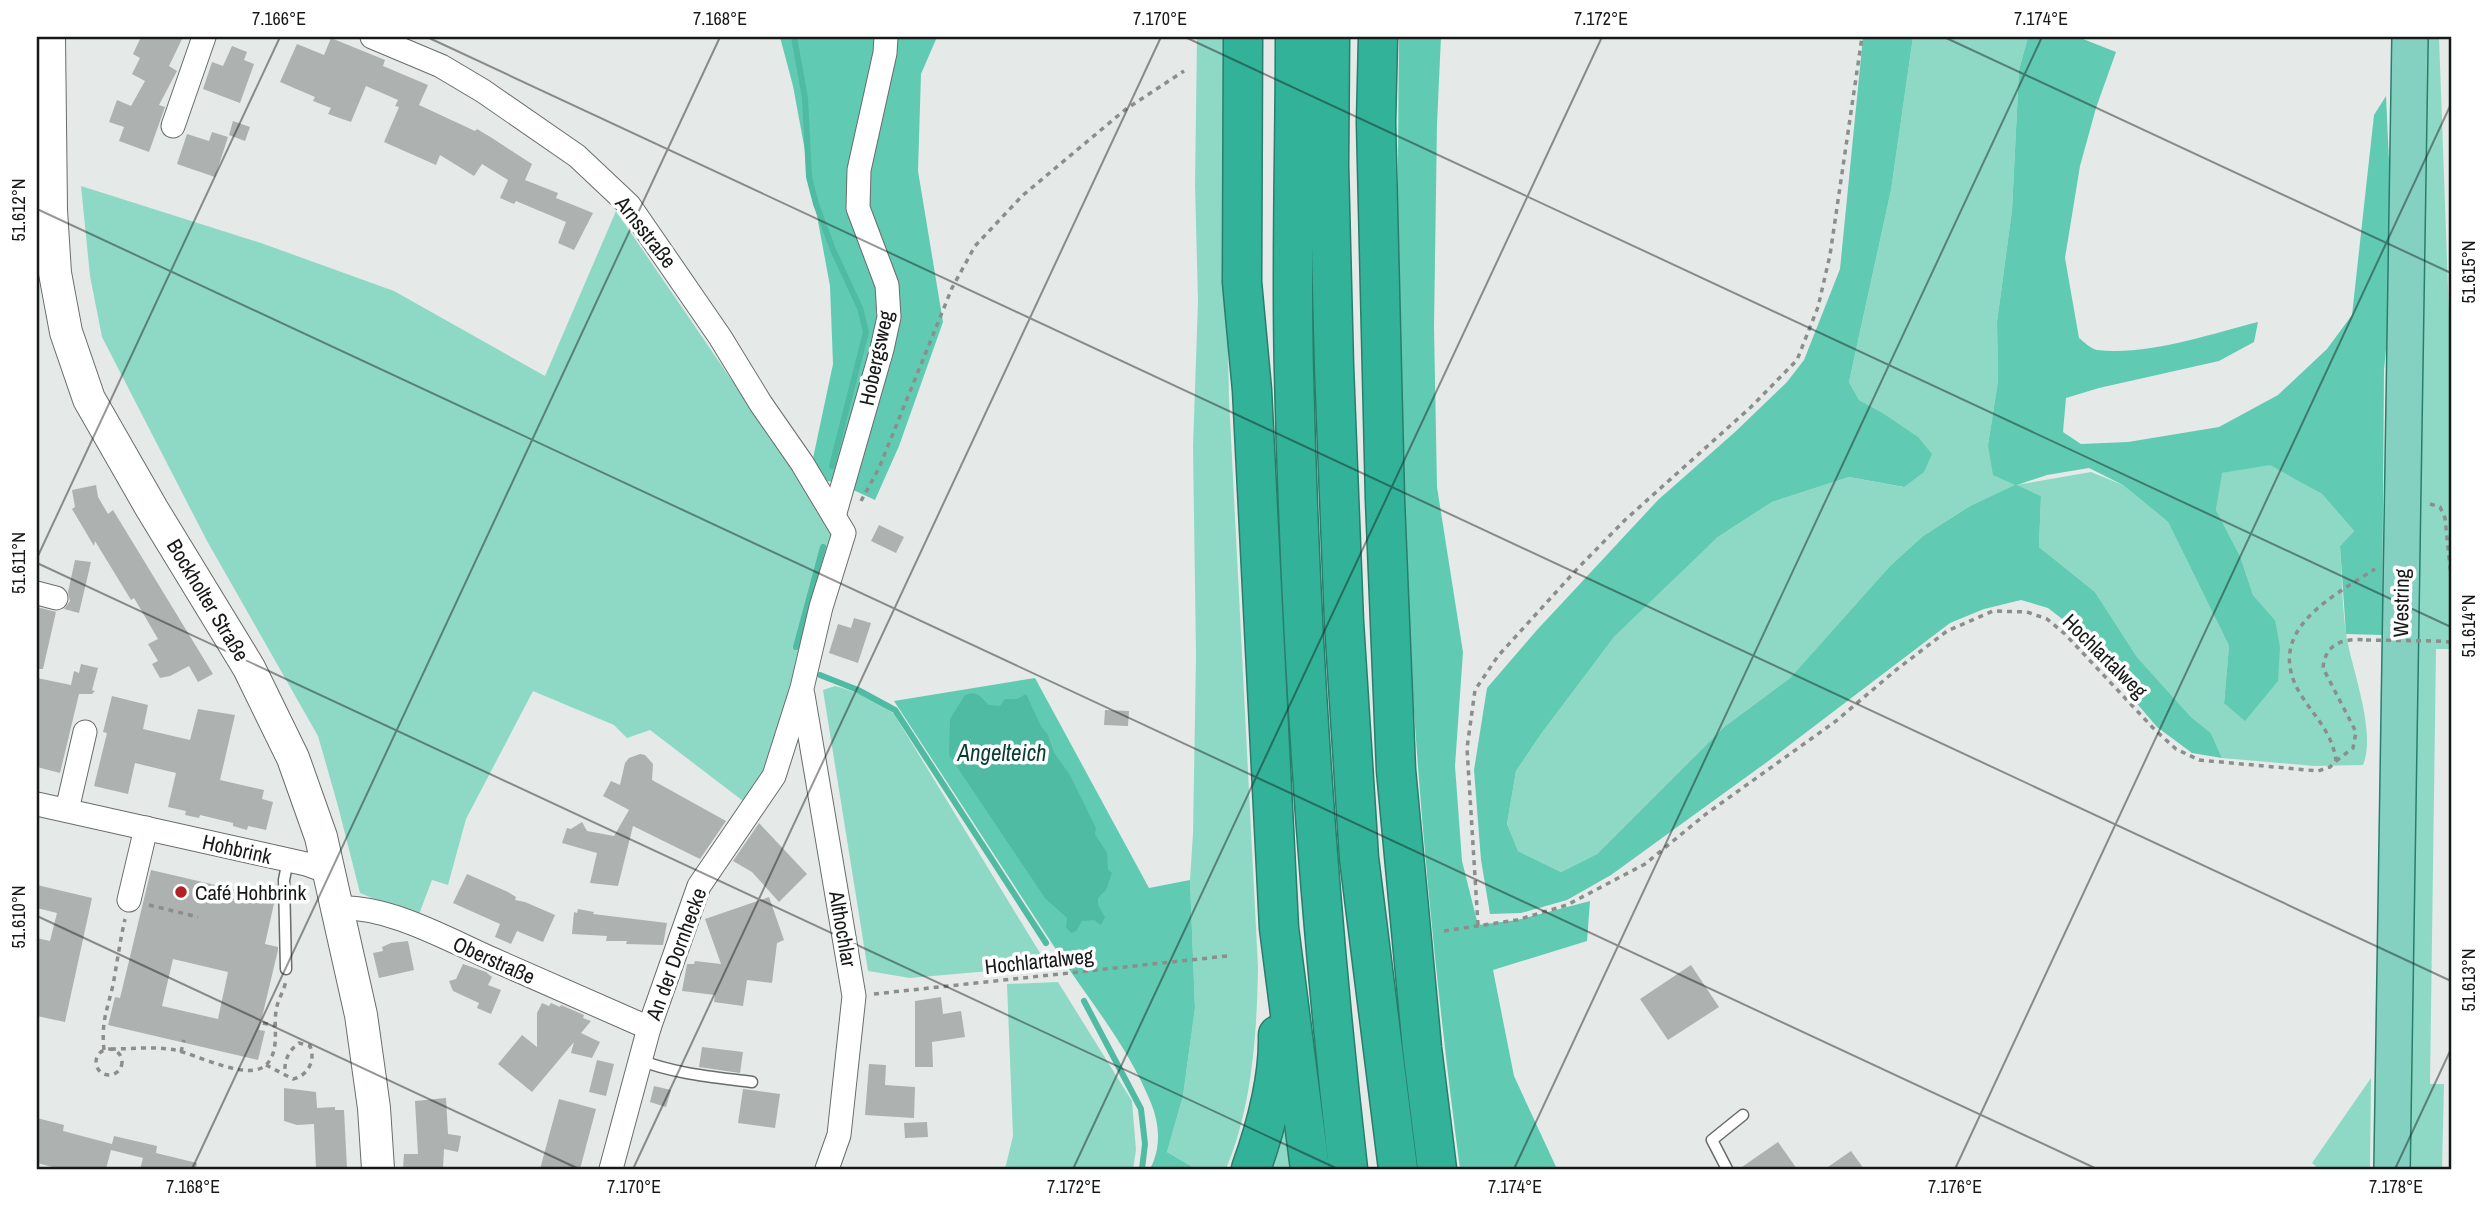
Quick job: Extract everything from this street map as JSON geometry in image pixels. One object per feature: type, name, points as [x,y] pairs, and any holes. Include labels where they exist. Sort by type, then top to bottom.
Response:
[{"type":"highway","points":[[1244,37],[1242,282],[1252,390],[1279,928],[1310,1169]]},
{"type":"highway","points":[[1273,37],[1277,147],[1294,220]]},
{"type":"highway","points":[[1295,37],[1294,384],[1308,719],[1329,999],[1348,1169]]},
{"type":"highway","points":[[1330,37],[1329,165],[1333,339],[1344,622],[1359,858],[1398,1169]]},
{"type":"highway","points":[[1378,37],[1376,123],[1385,500],[1396,770],[1422,1048],[1437,1169]]},
{"type":"highway","points":[[1251,1169],[1267,1118],[1278,1055],[1276,965],[1279,928]]},
{"type":"main road","name":"Westring","points":[[2392,1169],[2410,37]]},
{"type":"street","name":"Bockholter Straße","points":[[49,37],[51,210],[55,273],[66,331],[89,399],[249,668],[293,758],[312,808],[361,1015],[374,1108],[377,1169]]},
{"type":"street","points":[[173,126],[204,37]]},
{"type":"street","name":"Arnsstraße","points":[[372,37],[442,66],[483,91],[577,156],[629,205],[720,337],[839,525]]},
{"type":"street","name":"Hobergsweg","points":[[839,525],[889,317],[887,285],[858,208],[859,170],[886,37]]},
{"type":"street","name":"An der Dornhecke","points":[[611,1169],[649,1028],[699,886],[774,776],[802,688],[839,525]]},
{"type":"street","name":"Althochlar","points":[[802,688],[854,996],[839,1135],[827,1169]]},
{"type":"street","points":[[67,810],[85,732]]},
{"type":"street","name":"Hohbrink","points":[[37,804],[288,860],[328,872]]},
{"type":"street","points":[[129,900],[146,828]]},
{"type":"street","name":"Oberstraße","points":[[336,908],[373,910],[649,1028]]},
{"type":"lane","points":[[286,969],[284,880],[288,860]]},
{"type":"lane","points":[[640,1060],[657,1067],[751,1082]]},
{"type":"lane","points":[[1727,1169],[1712,1140],[1743,1115]]},
{"type":"path","points":[[1478,925],[1467,748],[1475,691],[1498,656],[1578,568],[1625,520],[1751,408],[1797,360],[1818,307],[1830,256],[1862,37]]},
{"type":"path","points":[[839,525],[879,468],[952,288],[975,246],[1022,196],[1126,109],[1184,71]]},
{"type":"path","points":[[2403,496],[2440,507],[2445,518],[2451,577]]},
{"type":"path","points":[[2401,551],[2321,605],[2303,621],[2292,639],[2288,655],[2291,670],[2300,692],[2325,727],[2334,746],[2336,761],[2353,748],[2356,732],[2323,668],[2324,657],[2334,644],[2342,640],[2451,642]]},
{"type":"path","name":"Hochlartalweg","points":[[1444,931],[1517,920],[1567,905],[1644,864],[1706,814],[1836,721],[1947,631],[1993,611],[2027,612],[2047,619],[2090,658],[2176,749],[2199,760],[2318,771],[2330,767],[2336,761]]},
{"type":"path","points":[[104,1050],[103,1020],[129,900],[198,916]]},
{"type":"path","name":"Hochlartalweg","points":[[854,996],[1227,957]]},
{"type":"path","points":[[111,1049],[119,1054],[122,1062],[120,1070],[113,1075],[105,1075],[96,1066],[96,1058],[104,1050],[111,1049],[158,1048],[181,1052],[216,1064],[246,1070],[258,1069],[266,1065],[273,1052],[277,1005],[285,986],[286,969]]},
{"type":"path","points":[[263,1023],[276,1026]]},
{"type":"path","points":[[181,1052],[184,1040]]},
{"type":"path","points":[[266,1065],[293,1079],[304,1075],[313,1058],[310,1046],[299,1043],[294,1047],[285,1062],[285,1074]]},
{"type":"shaded area","points":[[780,37],[937,37],[921,74],[918,171],[943,322],[899,446],[875,500],[836,482],[818,480],[812,463],[833,364],[830,286],[793,86]]},
{"type":"shaded area","points":[[1197,37],[1226,37],[1225,203],[1229,399],[1258,967],[1254,1044],[1247,1096],[1235,1146],[1226,1169],[1196,1169],[1167,1152],[1183,1096],[1195,1008],[1190,880],[1196,656],[1193,447],[1198,301],[1195,185]]},
{"type":"shaded area","points":[[1399,37],[1441,37],[1434,327],[1437,487],[1463,652],[1455,766],[1462,861],[1478,925],[1517,920],[1590,901],[1587,941],[1493,970],[1514,1076],[1557,1169],[1460,1169],[1426,863],[1405,556],[1399,351]]},
{"type":"shaded area","points":[[1863,37],[1913,37],[1891,190],[1849,382],[1859,400],[1918,437],[1932,454],[1924,472],[1904,487],[1849,477],[1772,502],[1718,537],[1614,637],[1516,771],[1507,824],[1518,851],[1561,872],[1597,854],[1724,727],[1790,678],[1890,566],[1923,536],[1970,506],[2015,485],[1993,475],[1988,445],[1998,381],[1997,322],[2012,210],[2019,70],[2028,37],[2083,37],[2116,52],[2096,108],[2080,166],[2065,258],[2079,338],[2097,350],[2136,350],[2178,343],[2258,322],[2254,342],[2219,361],[2066,398],[2063,432],[2081,444],[2128,442],[2219,427],[2278,395],[2327,349],[2352,315],[2374,115],[2386,96],[2394,267],[2384,370],[2382,635],[2346,634],[2340,546],[2354,531],[2322,494],[2270,465],[2222,473],[2216,510],[2240,556],[2253,595],[2275,620],[2280,647],[2278,681],[2245,721],[2224,703],[2229,646],[2168,522],[2123,485],[2089,468],[2047,475],[2017,485],[2041,496],[2039,547],[2095,592],[2137,657],[2191,717],[2211,733],[2222,758],[2192,753],[2157,727],[2070,625],[2048,608],[2021,600],[1984,609],[1950,623],[1767,762],[1611,875],[1567,900],[1521,913],[1490,914],[1481,860],[1474,770],[1487,688],[1658,500],[1735,432],[1787,382],[1804,360],[1840,269]]},
{"type":"shaded area","points":[[1913,37],[2028,37],[2019,70],[2012,210],[1997,322],[1998,381],[1988,445],[2016,485],[1970,506],[1923,536],[1890,566],[1790,678],[1724,727],[1597,854],[1561,872],[1518,851],[1507,824],[1516,771],[1614,637],[1718,537],[1772,502],[1849,477],[1903,487],[1881,412],[1859,400],[1849,382],[1891,190]]},
{"type":"shaded area","points":[[2428,37],[2439,37],[2451,371],[2451,649],[2436,649],[2430,1084],[2444,1084],[2442,1169],[2409,1169]]},
{"type":"shaded area","points":[[81,186],[261,243],[394,291],[545,376],[616,211],[830,524],[833,543],[764,781],[747,804],[650,730],[627,738],[614,725],[533,691],[466,819],[448,885],[432,880],[418,917],[360,893],[318,736],[207,541],[102,337],[90,276]]},
{"type":"shaded area","points":[[2270,464],[2322,494],[2354,531],[2340,546],[2346,633],[2362,699],[2367,735],[2363,765],[2314,766],[2222,758],[2211,733],[2191,717],[2137,657],[2095,592],[2039,547],[2041,496],[2016,485],[2091,472],[2123,485],[2168,522],[2229,646],[2224,703],[2275,620],[2253,595],[2240,556],[2216,510],[2221,473]]},
{"type":"shaded area","points":[[1035,678],[1149,888],[1190,880],[1195,1008],[1183,1096],[1167,1152],[1196,1169],[1150,1169],[1158,1145],[1156,1120],[1132,1063],[894,701]]},
{"type":"shaded area","points":[[835,686],[866,697],[894,714],[1048,966],[910,978],[868,971],[823,690]]},
{"type":"shaded area","points":[[1058,982],[1132,1101],[1136,1150],[1133,1169],[1005,1169],[1013,1136],[1007,984]]},
{"type":"shaded area","points":[[2371,1078],[2370,1169],[2319,1169],[2312,1163]]},
{"type":"shaded area","points":[[1285,1126],[1296,1169],[1269,1169]]},
{"type":"water","name":"Angelteich","points":[[973,693],[989,705],[1000,706],[1005,699],[1017,699],[1026,694],[1048,735],[1054,753],[1070,775],[1096,828],[1095,834],[1107,853],[1108,870],[1112,873],[1106,890],[1098,898],[1098,905],[1105,917],[1101,925],[1094,920],[1082,921],[1076,931],[1071,933],[1066,927],[1067,918],[1045,898],[949,755],[950,719],[965,695]]},
{"type":"building","points":[[141,37],[183,37],[169,66],[177,71],[159,105],[165,107],[149,152],[119,141],[124,127],[109,122],[117,100],[131,106],[145,81],[132,74],[140,58],[133,54]]},
{"type":"building","points":[[331,38],[385,60],[383,66],[428,85],[419,105],[492,138],[532,164],[525,180],[558,193],[556,198],[593,213],[574,250],[558,243],[566,222],[516,201],[514,204],[500,198],[508,180],[482,164],[474,176],[440,155],[436,165],[384,142],[399,107],[395,106],[398,100],[366,86],[351,122],[328,114],[331,108],[313,101],[315,97],[280,82],[297,44],[324,55]]},
{"type":"building","points":[[232,46],[247,52],[244,60],[254,64],[240,103],[203,89],[212,62],[223,66]]},
{"type":"building","points":[[233,121],[250,127],[245,141],[229,135]]},
{"type":"building","points":[[212,132],[228,137],[215,177],[177,164],[187,134],[209,141]]},
{"type":"building","points":[[96,485],[98,497],[108,514],[113,510],[213,674],[198,682],[189,666],[160,678],[152,664],[158,661],[148,644],[158,639],[134,598],[131,600],[72,509],[75,507],[72,490]]},
{"type":"building","points":[[879,525],[904,537],[896,553],[871,541]]},
{"type":"building","points":[[75,560],[91,562],[79,613],[64,609],[70,601],[68,592]]},
{"type":"building","points":[[37,607],[56,612],[43,669],[37,669]]},
{"type":"building","points":[[854,618],[871,623],[858,663],[829,653],[838,624],[851,628]]},
{"type":"building","points":[[81,664],[98,668],[92,690],[95,691],[92,694],[79,694],[60,773],[37,767],[37,678],[71,685],[74,671],[79,673]]},
{"type":"building","points":[[112,696],[148,705],[143,729],[190,740],[198,709],[235,715],[220,780],[264,790],[262,799],[273,802],[266,830],[248,826],[247,830],[233,826],[233,823],[200,815],[199,818],[185,815],[186,811],[168,807],[176,773],[135,763],[128,794],[94,786],[107,733],[103,732]]},
{"type":"building","points":[[1105,710],[1129,711],[1128,726],[1104,725]]},
{"type":"building","points":[[645,755],[653,764],[652,780],[726,821],[700,859],[633,826],[618,886],[590,883],[597,853],[562,843],[567,828],[571,829],[582,822],[587,831],[614,836],[629,810],[603,796],[611,781],[620,785],[625,763],[629,758]]},
{"type":"building","points":[[759,823],[807,874],[779,902],[752,872],[733,861]]},
{"type":"building","points":[[151,870],[275,899],[265,944],[278,947],[278,950],[259,1030],[265,1031],[258,1060],[108,1025],[115,997],[120,998]],"holes":[[[173,959],[228,972],[218,1019],[162,1006]]]},
{"type":"building","points":[[467,874],[508,892],[516,897],[515,900],[555,915],[543,942],[517,931],[511,944],[495,937],[500,924],[453,903]]},
{"type":"building","points":[[37,885],[92,898],[65,1022],[37,1016],[37,938],[50,941],[57,913],[37,908]]},
{"type":"building","points":[[769,897],[784,940],[777,943],[772,983],[747,980],[743,1006],[714,1002],[715,995],[682,991],[687,964],[694,964],[695,961],[721,964],[705,919]]},
{"type":"building","points":[[578,909],[594,912],[593,914],[667,923],[663,945],[626,944],[627,941],[606,941],[607,936],[572,934],[574,912],[577,913]]},
{"type":"building","points":[[408,941],[414,970],[379,978],[373,953],[383,951],[382,947],[391,943]]},
{"type":"building","points":[[463,964],[486,972],[492,977],[488,985],[501,990],[491,1014],[477,1008],[479,1003],[453,991],[449,981],[456,979]]},
{"type":"building","points":[[1691,965],[1719,1007],[1668,1040],[1640,999]]},
{"type":"building","points":[[941,997],[943,1014],[961,1011],[965,1037],[932,1042],[933,1067],[915,1067],[915,1001]]},
{"type":"building","points":[[542,1003],[549,1006],[551,1003],[560,1007],[561,1005],[584,1015],[583,1018],[591,1021],[581,1033],[600,1042],[592,1058],[571,1053],[574,1042],[532,1092],[498,1064],[522,1035],[537,1047],[537,1013]]},
{"type":"building","points":[[702,1047],[743,1052],[740,1073],[699,1067]]},
{"type":"building","points":[[597,1060],[614,1064],[606,1096],[589,1092]]},
{"type":"building","points":[[869,1064],[886,1065],[885,1085],[915,1087],[914,1118],[865,1115]]},
{"type":"building","points":[[654,1086],[671,1090],[666,1107],[650,1102]]},
{"type":"building","points":[[284,1088],[316,1092],[317,1108],[335,1107],[335,1110],[344,1110],[347,1169],[316,1169],[314,1124],[297,1125],[284,1121]]},
{"type":"building","points":[[743,1089],[780,1094],[775,1128],[738,1123]]},
{"type":"building","points":[[446,1098],[448,1134],[461,1136],[458,1152],[444,1149],[443,1169],[403,1169],[404,1154],[418,1154],[415,1101]]},
{"type":"building","points":[[559,1099],[596,1109],[580,1169],[540,1169]]},
{"type":"building","points":[[37,1118],[64,1125],[63,1131],[112,1144],[114,1136],[157,1146],[156,1153],[197,1163],[196,1169],[140,1169],[143,1158],[111,1150],[106,1169],[60,1169],[37,1163]]},
{"type":"building","points":[[927,1122],[928,1137],[905,1138],[904,1123]]},
{"type":"building","points":[[1778,1142],[1797,1169],[1739,1169]]},
{"type":"building","points":[[1851,1151],[1864,1169],[1825,1169]]},
{"type":"waterway","points":[[794,37],[805,98],[809,177],[816,204],[833,250],[860,308],[866,332],[832,466]]},
{"type":"waterway","points":[[796,647],[823,547]]},
{"type":"waterway","points":[[820,675],[858,690],[895,710],[1046,943]]},
{"type":"waterway","points":[[1084,1001],[1141,1109],[1145,1144],[1142,1169]]},
{"type":"place","name":"Café Hohbrink","points":[[181,892]]}]
